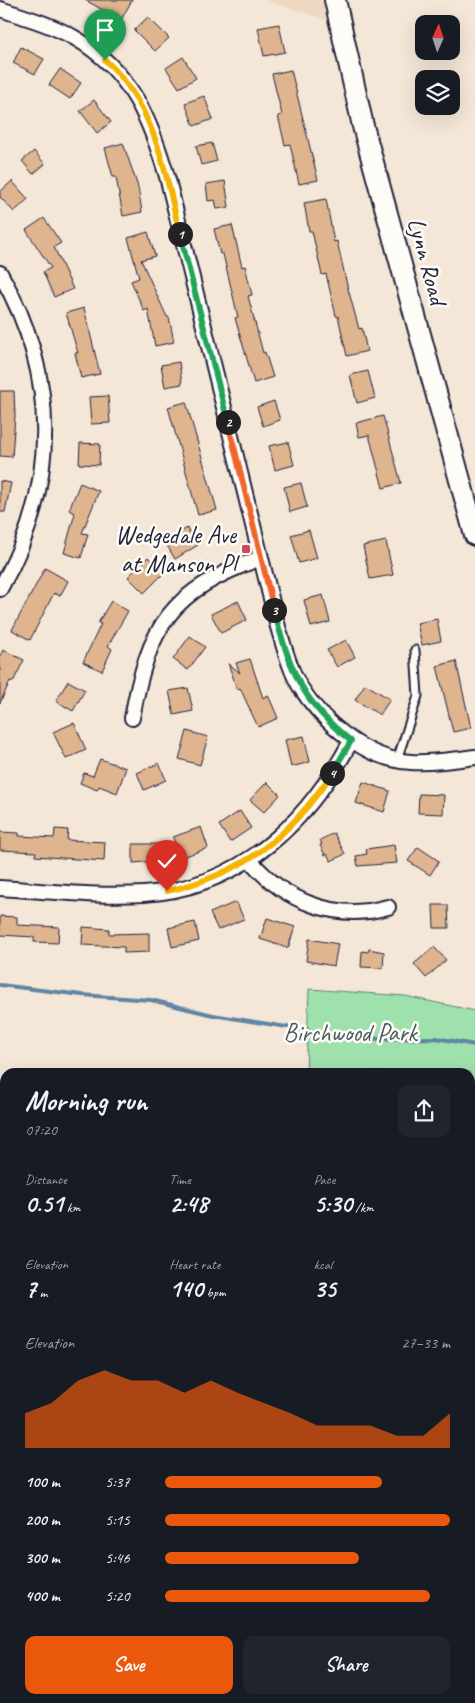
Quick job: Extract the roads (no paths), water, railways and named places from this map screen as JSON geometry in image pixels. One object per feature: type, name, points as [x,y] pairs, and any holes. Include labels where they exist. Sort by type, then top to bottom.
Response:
[{"type":"street","name":"Lynn Road","points":[[335,0],[363,126],[475,535]]},
{"type":"street","points":[[0,9],[63,32],[96,52],[128,84],[151,126],[168,180],[278,627],[299,685],[328,721],[351,741],[398,760],[431,762],[475,757]]},
{"type":"street","points":[[0,273],[19,309],[37,360],[44,405],[45,450],[34,514],[23,546],[0,589]]},
{"type":"street","points":[[132,718],[142,669],[156,634],[166,617],[196,589],[229,570],[261,558]]},
{"type":"street","points":[[0,888],[83,893],[144,894],[198,884],[250,860],[263,850],[316,798],[351,741]]},
{"type":"street","points":[[250,860],[266,877],[320,909],[359,912],[388,907]]},
{"type":"lane","points":[[398,760],[418,696],[415,650]]},
{"type":"waterway","points":[[0,985],[82,995],[151,1000],[213,1015],[361,1039],[436,1038],[475,1045]]},
{"type":"place","name":"Wedgedale Ave at Manson Pl","points":[[246,549]]},
{"type":"park label","name":"Birchwood Park","points":[[350,1033]]}]
